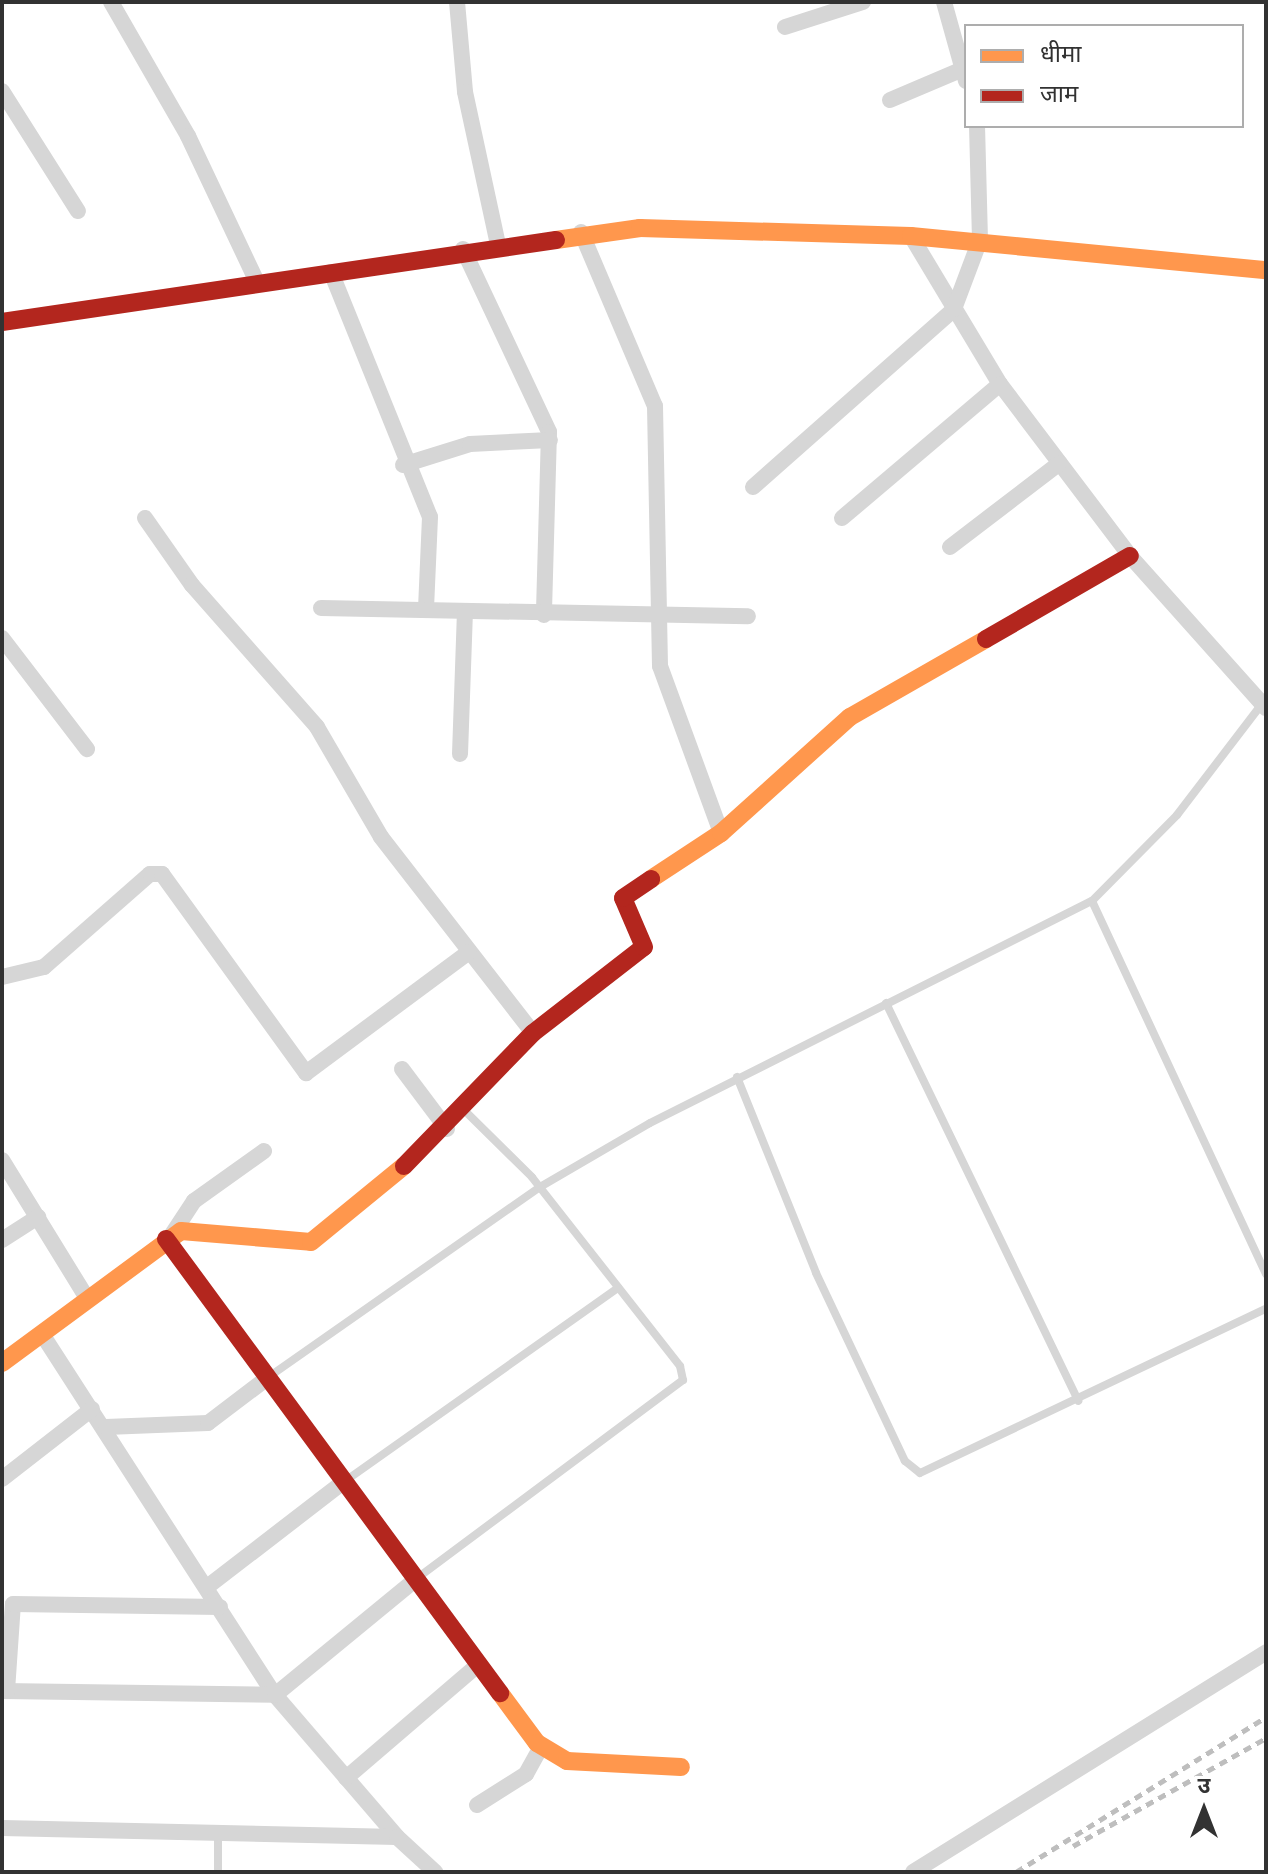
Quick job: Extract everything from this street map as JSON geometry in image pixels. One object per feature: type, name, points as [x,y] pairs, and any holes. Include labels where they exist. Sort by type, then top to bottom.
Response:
[{"type":"street","points":[[111,2],[194,147],[258,284]]},
{"type":"street","points":[[457,2],[465,92],[498,244]]},
{"type":"street","points":[[785,27],[863,2]]},
{"type":"street","points":[[890,100],[964,75],[944,2]]},
{"type":"street","points":[[2,91],[78,211]]},
{"type":"street","points":[[753,487],[954,309],[980,240],[977,128]]},
{"type":"street","points":[[2,322],[581,232],[698,228],[911,236],[980,240],[1266,270]]},
{"type":"street","points":[[581,232],[655,406],[655,615],[660,666],[721,833]]},
{"type":"street","points":[[911,236],[1000,384],[1130,556],[1264,706]]},
{"type":"street","points":[[463,249],[550,440],[544,615]]},
{"type":"street","points":[[331,272],[403,465],[432,531],[426,610]]},
{"type":"street","points":[[842,518],[1000,384]]},
{"type":"street","points":[[403,465],[470,444],[550,440]]},
{"type":"street","points":[[950,547],[1060,463]]},
{"type":"street","points":[[145,518],[192,585],[317,727],[381,837],[533,1033]]},
{"type":"street","points":[[169,1237],[211,1229],[311,1242],[447,1129],[533,1033],[646,945],[623,898],[721,833],[850,717],[1130,556]]},
{"type":"street","points":[[321,608],[544,615],[748,616]]},
{"type":"street","points":[[460,754],[465,613]]},
{"type":"street","points":[[2,638],[87,749]]},
{"type":"street","points":[[2,977],[44,967],[150,874],[162,874],[306,1073],[469,952]]},
{"type":"street","points":[[402,1069],[447,1129]]},
{"type":"street","points":[[2,1363],[169,1237],[194,1201],[264,1151]]},
{"type":"street","points":[[2,1160],[87,1298]]},
{"type":"street","points":[[2,1240],[38,1217]]},
{"type":"street","points":[[169,1237],[266,1379],[541,1747],[567,1761],[681,1767]]},
{"type":"street","points":[[42,1334],[106,1427],[275,1695],[397,1837],[435,1872]]},
{"type":"street","points":[[106,1427],[208,1423],[266,1379]]},
{"type":"street","points":[[2,1479],[92,1409]]},
{"type":"street","points":[[207,1587],[342,1483]]},
{"type":"street","points":[[220,1607],[13,1604],[5,1691],[275,1695],[416,1579]]},
{"type":"street","points":[[913,1872],[1266,1652]]},
{"type":"street","points":[[346,1778],[478,1665]]},
{"type":"street","points":[[477,1805],[526,1774],[541,1747]]},
{"type":"street","points":[[2,1828],[397,1837]]},
{"type":"lane","points":[[266,1379],[540,1187],[737,1077],[1092,901],[1177,815],[1264,706]]},
{"type":"lane","points":[[1092,901],[1266,1274]]},
{"type":"lane","points":[[886,1003],[1078,1401]]},
{"type":"lane","points":[[737,1077],[816,1273],[912,1469],[930,1472],[1266,1309]]},
{"type":"lane","points":[[416,1579],[683,1380],[618,1288],[540,1187],[465,1111]]},
{"type":"lane","points":[[342,1483],[618,1288]]},
{"type":"lane","points":[[218,1834],[218,1872]]},
{"type":"railway","points":[[1016,1872],[1266,1717]]},
{"type":"railway","points":[[1073,1846],[1266,1738]]},
{"type":"traffic: slow","points":[[556,240],[640,228],[911,236],[1266,270]]},
{"type":"traffic: slow","points":[[651,879],[721,833],[850,717],[986,639]]},
{"type":"traffic: slow","points":[[2,1363],[181,1231],[311,1242],[404,1166]]},
{"type":"traffic: slow","points":[[500,1693],[537,1743],[567,1761],[681,1767]]},
{"type":"traffic: jam","points":[[2,322],[556,240]]},
{"type":"traffic: jam","points":[[986,639],[1130,556]]},
{"type":"traffic: jam","points":[[404,1166],[533,1033],[644,947],[623,898],[651,879]]},
{"type":"traffic: jam","points":[[166,1239],[500,1693]]}]
